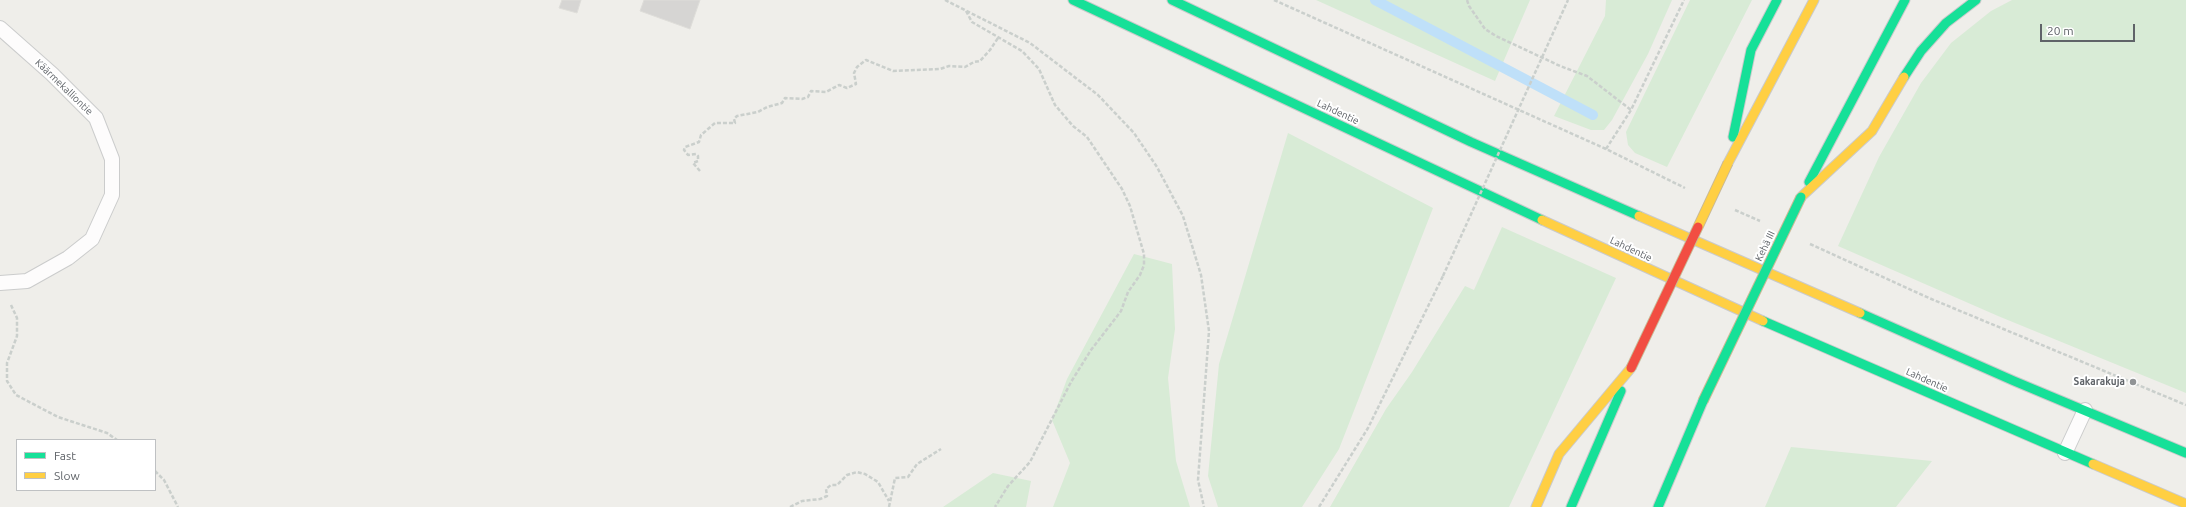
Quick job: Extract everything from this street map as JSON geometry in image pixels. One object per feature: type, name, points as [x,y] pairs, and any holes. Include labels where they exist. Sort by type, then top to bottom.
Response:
[{"type":"main road","name":"Lahdentie","points":[[1073,0],[1710,298],[2186,504]]},
{"type":"main road","points":[[1172,0],[1471,142],[2014,381],[2186,453]]},
{"type":"main road","points":[[1728,163],[1752,50],[1777,0]]},
{"type":"main road","points":[[1571,507],[1631,368],[1728,163],[1814,0]]},
{"type":"main road","name":"Kehä III","points":[[1658,507],[1703,402],[1801,197],[1905,0]]},
{"type":"main road","points":[[1801,197],[1872,132],[1897,88],[1921,51],[1946,23],[1976,0]]},
{"type":"main road","points":[[1536,507],[1559,454],[1631,368]]},
{"type":"lane","name":"Käärmekalliontie","points":[[0,28],[52,74],[96,118],[112,159],[112,195],[92,239],[68,258],[27,281],[0,283]]},
{"type":"lane","points":[[2066,453],[2085,410]]},
{"type":"path","points":[[945,0],[1030,42],[1098,95],[1134,133],[1157,167],[1183,216],[1201,276],[1209,331],[1198,480],[1204,507]]},
{"type":"path","points":[[1467,0],[1469,6],[1485,29],[1496,36],[1560,66],[1587,76],[1631,110]]},
{"type":"path","points":[[1319,507],[1368,428],[1443,276],[1568,0]]},
{"type":"path","points":[[1606,149],[1631,110],[1684,0]]},
{"type":"path","points":[[966,10],[972,22],[1022,51],[1030,58],[1039,70],[1055,105],[1073,126],[1087,137],[1130,206],[1144,254],[1144,265],[1140,275],[1128,292],[1121,311],[1091,350],[1071,382],[1030,462],[1008,486],[995,507]]},
{"type":"path","points":[[700,171],[693,163],[698,161],[698,156],[696,154],[688,154],[684,150],[685,147],[699,142],[701,135],[715,123],[735,123],[734,119],[737,116],[758,112],[782,103],[785,98],[802,99],[808,97],[811,91],[826,92],[839,85],[847,88],[856,84],[854,73],[857,67],[866,60],[893,71],[940,69],[949,66],[965,67],[974,62],[980,61],[998,38]]},
{"type":"path","points":[[0,283],[17,318],[17,336],[7,363],[7,381],[16,395],[58,417],[107,433],[116,439]]},
{"type":"path","points":[[889,507],[889,500],[895,478],[908,477],[917,464],[941,449]]},
{"type":"path","points":[[156,472],[164,480],[178,507]]},
{"type":"path","points":[[790,507],[802,501],[820,499],[827,496],[826,488],[830,485],[837,485],[848,475],[857,472],[865,474],[878,482],[889,500]]},
{"type":"green space","points":[[1316,0],[1530,0],[1495,81]]},
{"type":"green space","points":[[1606,0],[1672,0],[1648,54],[1612,120],[1604,130],[1591,130],[1554,116],[1605,16]]},
{"type":"green space","points":[[1690,0],[1752,0],[1667,167],[1635,153],[1628,145],[1626,132]]},
{"type":"green space","points":[[2012,0],[2186,0],[2186,393],[1998,316],[1838,246],[1879,157],[1921,83],[1951,43],[1991,11]]},
{"type":"green space","points":[[1288,133],[1433,208],[1339,449],[1302,507],[1218,507],[1208,476],[1219,364]]},
{"type":"green space","points":[[1502,227],[1616,278],[1509,507],[1330,507],[1386,409],[1412,372],[1465,286],[1474,290]]},
{"type":"green space","points":[[1134,254],[1172,264],[1175,329],[1168,378],[1176,461],[1190,507],[1053,507],[1070,463],[1052,420],[1067,379]]},
{"type":"green space","points":[[1791,447],[1932,461],[1896,507],[1765,507]]},
{"type":"green space","points":[[993,473],[1031,481],[1026,507],[943,507]]},
{"type":"building","points":[[562,0],[581,0],[577,13],[559,8]]},
{"type":"building","points":[[644,0],[700,0],[690,29],[640,11]]},
{"type":"waterway","points":[[1375,0],[1593,115]]},
{"type":"traffic: fast","points":[[1073,0],[1542,220]]},
{"type":"traffic: fast","points":[[1172,0],[1471,142],[1639,216]]},
{"type":"traffic: fast","points":[[1733,137],[1751,50],[1777,0]]},
{"type":"traffic: fast","points":[[1809,182],[1905,0]]},
{"type":"traffic: fast","points":[[1904,77],[1921,51],[1946,23],[1976,0]]},
{"type":"traffic: fast","points":[[1703,401],[1801,197]]},
{"type":"traffic: fast","points":[[1860,313],[2014,381],[2186,453]]},
{"type":"traffic: fast","points":[[1763,321],[2093,464]]},
{"type":"traffic: fast","points":[[1571,507],[1621,391]]},
{"type":"traffic: fast","points":[[1658,507],[1703,401]]},
{"type":"traffic: slow","points":[[1728,163],[1814,0]]},
{"type":"traffic: slow","points":[[1801,197],[1872,131],[1904,77]]},
{"type":"traffic: slow","points":[[1698,227],[1728,163]]},
{"type":"traffic: slow","points":[[1639,216],[1860,313]]},
{"type":"traffic: slow","points":[[1542,220],[1763,321]]},
{"type":"traffic: slow","points":[[1536,507],[1559,454],[1631,368]]},
{"type":"traffic: slow","points":[[2093,464],[2186,504]]},
{"type":"traffic: jam","points":[[1631,368],[1698,227]]},
{"type":"place","name":"Sakarakuja","points":[[2133,382]]}]
